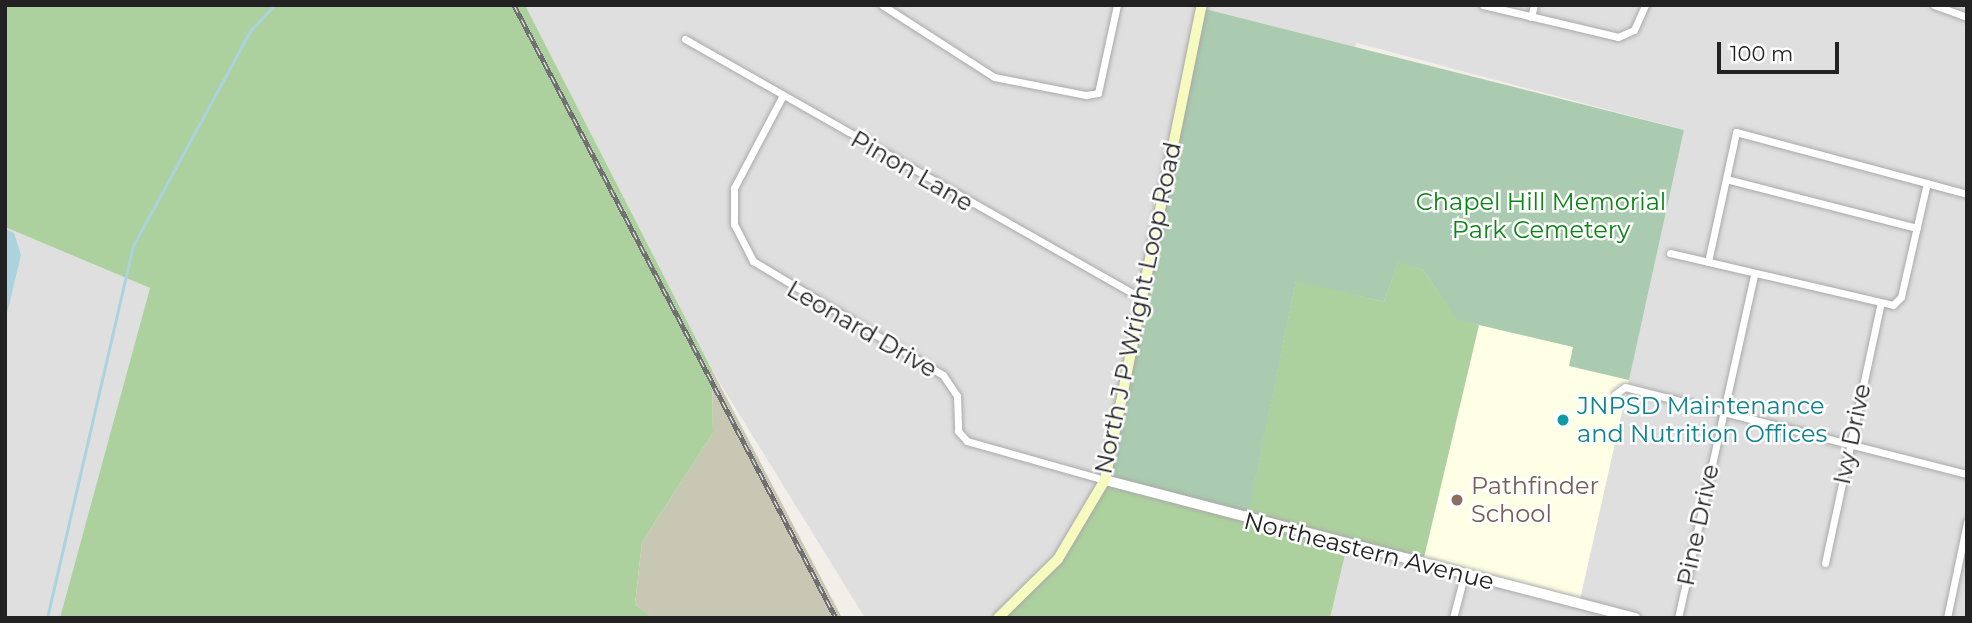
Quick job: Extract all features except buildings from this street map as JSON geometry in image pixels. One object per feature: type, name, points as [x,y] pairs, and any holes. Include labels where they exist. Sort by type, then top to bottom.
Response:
[{"type":"main road","name":"North J P Wright Loop Road","points":[[998,618],[1058,559],[1105,480],[1202,5]]},
{"type":"street","points":[[882,5],[994,77],[1098,93],[1117,5]]},
{"type":"street","points":[[1483,5],[1623,37],[1639,23],[1645,5]]},
{"type":"street","points":[[1531,17],[1534,5]]},
{"type":"street","points":[[1934,5],[1967,17]]},
{"type":"street","name":"Pinon Lane","points":[[685,39],[782,97],[1141,298]]},
{"type":"street","name":"Leonard Drive","points":[[782,97],[734,188],[734,224],[753,261],[943,375],[957,396],[958,431],[967,441],[1105,480]]},
{"type":"street","points":[[1708,262],[1736,132],[1967,194]]},
{"type":"street","points":[[1726,179],[1917,228]]},
{"type":"street","points":[[1670,253],[1880,306],[1901,298],[1927,183]]},
{"type":"street","name":"Pine Drive","points":[[1678,618],[1754,274]]},
{"type":"street","name":"Ivy Drive","points":[[1825,563],[1880,306]]},
{"type":"street","points":[[1615,394],[1625,387],[1967,474]]},
{"type":"street","name":"Northeastern Avenue","points":[[1105,480],[1464,576],[1635,618]]},
{"type":"street","points":[[1947,618],[1967,522]]},
{"type":"street","points":[[1453,618],[1464,576]]},
{"type":"shaded area","points":[[525,5],[1967,5],[1967,618],[1635,618],[1579,604],[1684,130],[1357,43],[1074,538],[998,618],[865,618],[712,370]]},
{"type":"shaded area","points":[[5,227],[150,288],[62,618],[5,618]]},
{"type":"shaded area","points":[[1479,325],[1574,347],[1569,366],[1629,380],[1579,604],[1422,566]]},
{"type":"shaded area","points":[[712,370],[842,618],[653,618],[635,604],[642,542],[713,433]]},
{"type":"shaded area","points":[[1346,546],[1629,618],[1330,618]]},
{"type":"green space","points":[[5,5],[525,5],[712,370],[713,433],[642,542],[635,604],[653,618],[60,618],[150,288],[5,227]]},
{"type":"green space","name":"Chapel Hill Memorial Park Cemetery","points":[[1201,8],[1684,130],[1629,380],[1569,366],[1573,347],[1458,320],[1423,270],[1398,262],[1384,302],[1296,281],[1247,521],[1105,480]]},
{"type":"green space","points":[[1398,261],[1423,270],[1458,319],[1479,325],[1422,566],[1347,546],[1330,618],[998,618],[1031,590],[1105,480],[1247,519],[1296,280],[1384,302]]},
{"type":"water","points":[[5,229],[14,233],[21,255],[5,322]]},
{"type":"waterway","points":[[47,618],[133,246],[250,31],[274,5]]},
{"type":"railway","points":[[514,5],[836,618]]},
{"type":"place","name":"JNPSD Maintenance and Nutrition Offices","points":[[1563,420]]},
{"type":"place","name":"Pathfinder School","points":[[1457,500]]}]
